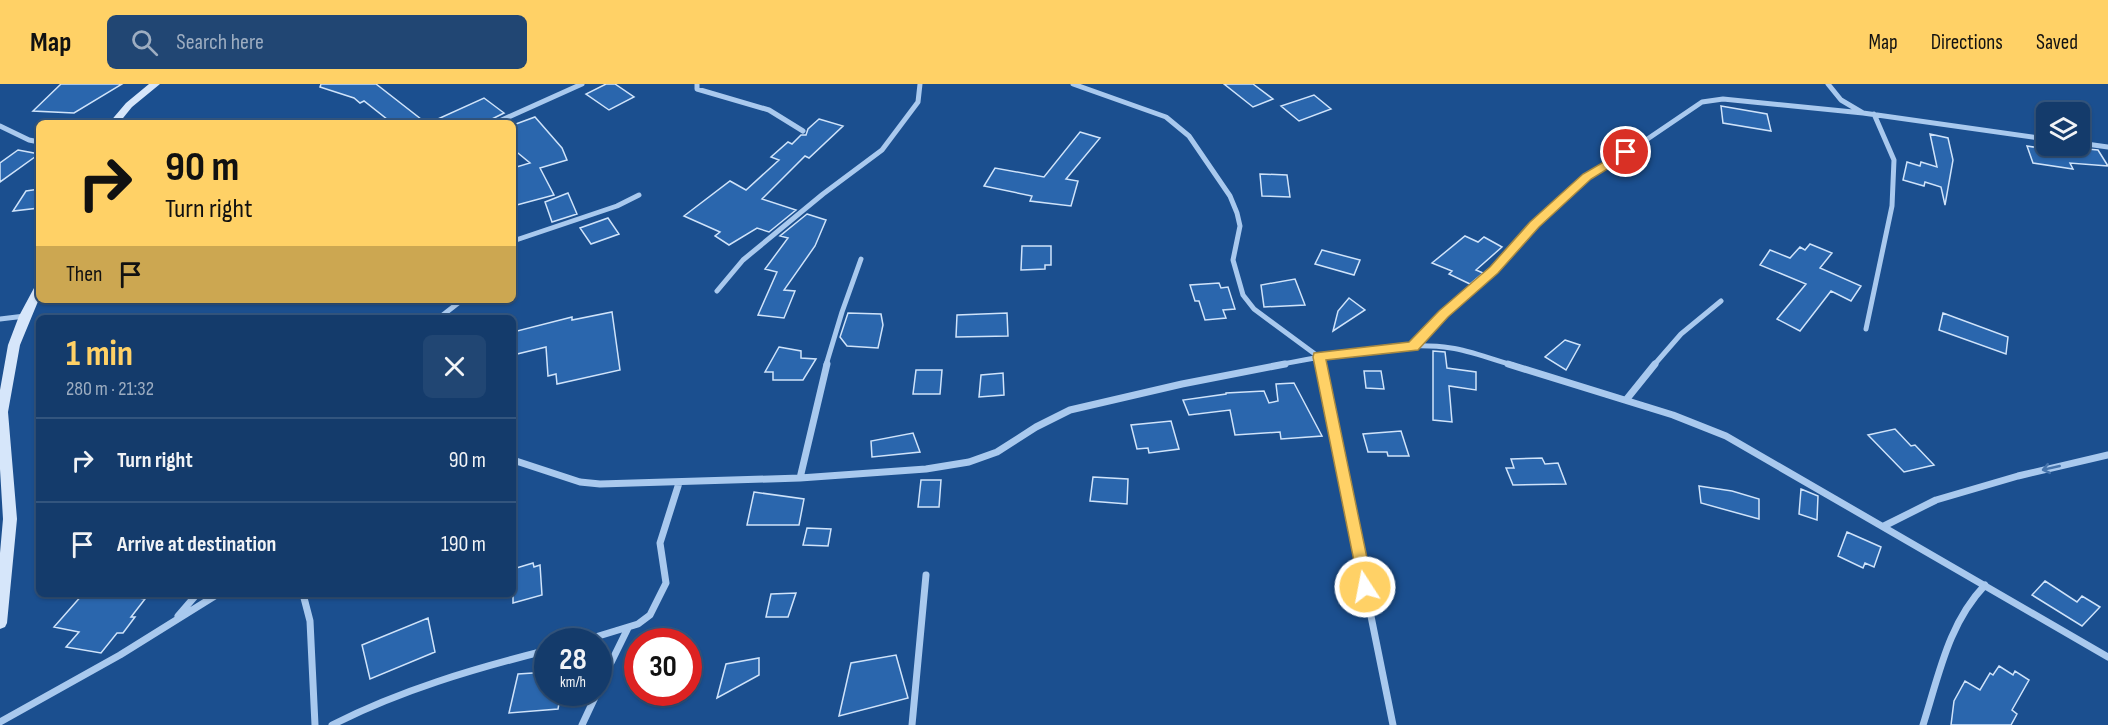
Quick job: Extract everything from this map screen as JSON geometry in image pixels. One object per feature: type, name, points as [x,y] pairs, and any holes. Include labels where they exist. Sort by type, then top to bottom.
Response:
[{"type":"street","points":[[116,120],[129,105],[155,84]]},
{"type":"street","points":[[502,120],[582,84]]},
{"type":"street","points":[[697,84],[698,89],[709,93],[769,110],[803,131]]},
{"type":"street","points":[[717,291],[743,260],[823,194],[882,150],[918,102],[920,84]]},
{"type":"street","points":[[1073,84],[1158,113],[1173,120],[1189,136],[1230,196],[1237,213],[1240,226],[1233,260],[1243,295],[1254,309],[1319,357],[1393,725]]},
{"type":"street","points":[[1828,84],[1841,100],[1863,113]]},
{"type":"street","points":[[1413,346],[1443,314],[1494,270],[1535,224],[1587,176],[1702,102],[1723,99],[1874,114],[2036,138]]},
{"type":"street","points":[[1866,329],[1892,206],[1894,160],[1874,114]]},
{"type":"street","points":[[0,126],[36,141]]},
{"type":"street","points":[[2090,145],[2108,147]]},
{"type":"street","points":[[516,240],[617,206],[639,195]]},
{"type":"street","points":[[800,478],[828,359],[849,288],[861,259]]},
{"type":"street","points":[[0,623],[4,545],[10,519],[1,412],[11,361],[25,316],[36,294]]},
{"type":"street","points":[[1626,400],[1665,351],[1698,317],[1720,301]]},
{"type":"street","points":[[443,315],[458,303]]},
{"type":"street","points":[[0,319],[25,316]]},
{"type":"street","points":[[516,461],[589,483],[679,483],[800,478],[926,469],[969,462],[1003,449],[1036,427],[1070,410],[1182,384],[1319,357],[1413,346],[1460,351],[1626,400],[1726,436],[2108,657]]},
{"type":"street","points":[[1884,526],[1936,500],[2018,476],[2108,455]]},
{"type":"street","points":[[628,628],[647,619],[665,588],[660,543],[679,483]]},
{"type":"street","points":[[912,725],[926,575]]},
{"type":"street","points":[[1923,725],[1954,630],[1968,603],[1985,585]]},
{"type":"street","points":[[173,622],[194,597]]},
{"type":"street","points":[[0,722],[213,597]]},
{"type":"street","points":[[304,597],[310,621],[315,725]]},
{"type":"street","points":[[612,662],[624,636]]},
{"type":"street","points":[[332,725],[369,706],[456,674],[534,654]]},
{"type":"street","points":[[582,725],[591,706]]},
{"type":"building","points":[[61,84],[122,84],[74,113],[33,111]]},
{"type":"building","points":[[321,84],[376,84],[422,120],[388,120],[364,101],[360,103],[354,98],[320,87]]},
{"type":"building","points":[[606,84],[615,84],[634,97],[609,110],[586,94]]},
{"type":"building","points":[[1224,84],[1253,84],[1273,99],[1253,107]]},
{"type":"building","points":[[1314,95],[1331,109],[1299,121],[1281,106]]},
{"type":"building","points":[[484,98],[504,113],[490,120],[436,120]]},
{"type":"building","points":[[1721,106],[1767,114],[1771,131],[1723,123]]},
{"type":"building","points":[[535,117],[562,148],[567,160],[540,168],[554,195],[516,205],[516,167],[530,163],[516,151],[516,124]]},
{"type":"building","points":[[819,119],[843,126],[809,158],[805,156],[762,199],[796,210],[769,232],[757,228],[729,245],[715,236],[720,232],[684,216],[730,181],[746,190],[779,160],[771,157],[788,142],[792,144],[801,135],[806,135],[808,129]]},
{"type":"building","points":[[1080,132],[1100,138],[1066,179],[1078,181],[1071,206],[1030,201],[1032,196],[984,186],[995,168],[1044,177]]},
{"type":"building","points":[[1930,134],[1948,138],[1953,160],[1945,205],[1941,187],[1925,182],[1924,186],[1903,180],[1907,162],[1920,166],[1921,162],[1937,167]]},
{"type":"building","points":[[2027,146],[2036,147],[2036,156],[2090,156],[2090,149],[2098,150],[2108,166],[2070,163],[2073,169],[2033,163]]},
{"type":"building","points":[[18,150],[36,153],[36,156],[0,182],[0,163]]},
{"type":"building","points":[[1260,174],[1287,175],[1290,197],[1262,196]]},
{"type":"building","points":[[36,189],[36,208],[13,211],[26,191]]},
{"type":"building","points":[[568,193],[577,214],[552,222],[545,202]]},
{"type":"building","points":[[807,214],[826,220],[815,246],[784,290],[795,291],[784,318],[758,315],[777,272],[765,269],[788,238],[780,236]]},
{"type":"building","points":[[608,218],[619,234],[591,244],[580,228]]},
{"type":"building","points":[[1465,236],[1478,242],[1484,237],[1502,247],[1476,270],[1483,273],[1470,284],[1449,274],[1452,271],[1432,263]]},
{"type":"building","points":[[1810,244],[1832,253],[1820,268],[1861,286],[1851,301],[1831,291],[1800,331],[1777,319],[1806,284],[1760,265],[1770,250],[1790,258],[1800,247],[1805,250]]},
{"type":"building","points":[[1022,246],[1051,246],[1051,265],[1045,265],[1045,269],[1021,270]]},
{"type":"building","points":[[1322,250],[1360,260],[1354,275],[1315,264]]},
{"type":"building","points":[[1295,279],[1305,305],[1264,307],[1261,285]]},
{"type":"building","points":[[1219,283],[1221,288],[1228,287],[1235,309],[1223,310],[1226,318],[1205,320],[1199,301],[1195,301],[1190,285]]},
{"type":"building","points":[[1349,298],[1365,310],[1333,331],[1338,311]]},
{"type":"building","points":[[612,312],[620,370],[557,384],[556,374],[548,376],[546,347],[516,354],[516,331],[572,317],[572,320]]},
{"type":"building","points":[[848,313],[881,314],[883,325],[878,348],[847,346],[840,337]]},
{"type":"building","points":[[1007,313],[1008,336],[956,337],[957,315]]},
{"type":"building","points":[[1943,313],[2008,337],[2006,354],[1939,330]]},
{"type":"building","points":[[1565,340],[1580,345],[1566,370],[1545,357]]},
{"type":"building","points":[[779,347],[801,351],[801,358],[816,359],[803,380],[773,380],[773,372],[765,372]]},
{"type":"building","points":[[1433,351],[1445,352],[1447,368],[1476,372],[1476,390],[1449,386],[1452,422],[1433,420]]},
{"type":"building","points":[[916,370],[942,370],[940,394],[913,394]]},
{"type":"building","points":[[1364,371],[1381,371],[1384,389],[1366,388]]},
{"type":"building","points":[[1003,373],[1004,395],[979,397],[981,375]]},
{"type":"building","points":[[1294,383],[1322,436],[1281,439],[1280,432],[1235,435],[1230,410],[1189,415],[1183,400],[1226,393],[1264,391],[1269,403],[1278,401],[1276,384]]},
{"type":"building","points":[[1171,421],[1179,449],[1149,453],[1148,448],[1137,449],[1131,425]]},
{"type":"building","points":[[1895,429],[1911,446],[1915,445],[1934,465],[1904,472],[1868,435]]},
{"type":"building","points":[[1401,431],[1409,456],[1388,456],[1387,452],[1368,452],[1363,434]]},
{"type":"building","points":[[913,433],[920,452],[872,457],[871,441]]},
{"type":"building","points":[[1542,458],[1545,464],[1558,463],[1566,484],[1513,485],[1506,468],[1514,468],[1511,459]]},
{"type":"building","points":[[1093,477],[1128,479],[1127,504],[1090,501]]},
{"type":"building","points":[[921,480],[941,480],[939,507],[918,507]]},
{"type":"building","points":[[1699,486],[1732,491],[1759,499],[1759,519],[1701,503]]},
{"type":"building","points":[[1801,489],[1818,496],[1817,520],[1799,514]]},
{"type":"building","points":[[754,492],[804,499],[799,525],[747,525]]},
{"type":"building","points":[[807,528],[831,529],[828,546],[803,545]]},
{"type":"building","points":[[1847,532],[1881,547],[1874,567],[1865,563],[1863,568],[1838,556]]},
{"type":"building","points":[[533,563],[534,567],[540,565],[542,595],[513,603],[513,597],[516,597],[516,568]]},
{"type":"building","points":[[2045,581],[2077,602],[2082,596],[2100,607],[2082,626],[2032,595]]},
{"type":"building","points":[[796,593],[788,617],[766,617],[771,594]]},
{"type":"building","points":[[80,597],[145,599],[131,617],[135,617],[123,633],[117,633],[101,653],[66,647],[79,632],[54,627]]},
{"type":"building","points":[[428,618],[435,652],[370,679],[362,645]]},
{"type":"building","points":[[896,655],[908,698],[839,716],[851,663]]},
{"type":"building","points":[[759,658],[759,675],[717,698],[726,664]]},
{"type":"building","points":[[1999,666],[2013,675],[2015,671],[2029,680],[2012,710],[2017,714],[2011,725],[1951,725],[1954,701],[1965,681],[1980,690],[1990,673],[1993,675]]},
{"type":"building","points":[[534,673],[534,706],[559,706],[558,709],[509,713],[518,674]]},
{"type":"route","points":[[1365,587],[1319,357],[1413,346],[1443,314],[1494,270],[1535,224],[1587,176],[1626,152]]}]
